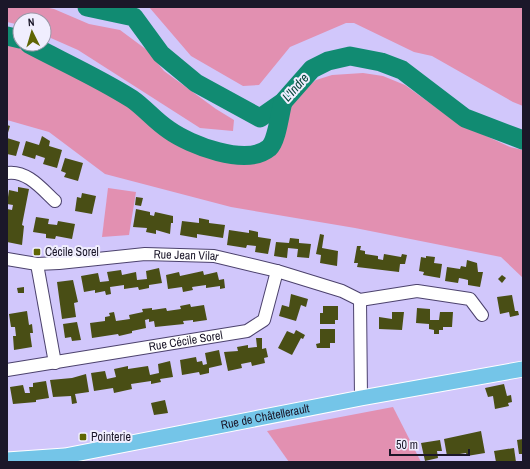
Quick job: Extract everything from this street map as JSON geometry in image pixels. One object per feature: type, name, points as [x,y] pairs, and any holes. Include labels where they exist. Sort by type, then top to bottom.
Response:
[{"type":"main road","name":"Rue de Châtellerault","points":[[15,461],[65,456],[361,398],[523,370]]},
{"type":"street","points":[[7,173],[13,172],[29,178],[55,201]]},
{"type":"street","name":"Rue Jean Vilar","points":[[7,259],[37,264],[146,254],[181,253],[214,256],[277,271],[342,291],[360,300]]},
{"type":"street","points":[[37,264],[55,363]]},
{"type":"street","name":"Rue Cécile Sorel","points":[[7,370],[247,331],[264,320],[277,271]]},
{"type":"street","points":[[361,398],[360,300],[417,291],[470,299],[482,315]]},
{"type":"shaded area","points":[[7,7],[44,7],[54,9],[89,24],[120,30],[147,50],[164,71],[216,109],[234,120],[233,131],[200,128],[78,50],[52,39],[52,12],[12,12],[12,23],[7,22]]},
{"type":"shaded area","points":[[149,7],[523,7],[523,106],[513,102],[432,56],[414,52],[354,23],[346,23],[290,47],[259,85],[243,86],[191,56]]},
{"type":"shaded area","points":[[7,43],[12,44],[12,52],[30,52],[61,66],[139,112],[182,144],[232,161],[266,159],[276,148],[290,101],[316,80],[332,75],[363,73],[383,76],[405,85],[456,122],[510,147],[523,150],[523,278],[501,257],[355,228],[231,207],[105,174],[49,132],[7,120]]},
{"type":"shaded area","points":[[108,188],[136,192],[129,235],[102,237]]},
{"type":"shaded area","points":[[393,407],[421,462],[289,462],[267,431]]},
{"type":"building","points":[[7,125],[10,126],[7,136]]},
{"type":"building","points":[[42,136],[50,141],[49,146],[62,150],[57,168],[43,164],[45,158],[36,155],[35,159],[22,155],[26,141],[39,145]]},
{"type":"building","points":[[7,138],[20,142],[16,156],[7,154]]},
{"type":"building","points":[[65,158],[83,163],[78,181],[64,177],[66,173],[61,171]]},
{"type":"building","points":[[18,187],[29,189],[22,225],[24,226],[22,245],[7,242],[7,209],[12,210],[13,205],[7,204],[9,190],[18,192]]},
{"type":"building","points":[[82,193],[96,196],[92,214],[75,211],[77,197],[81,198]]},
{"type":"building","points":[[136,197],[143,198],[141,206],[135,205]]},
{"type":"building","points":[[136,209],[150,212],[150,215],[154,216],[155,212],[173,216],[170,234],[156,230],[156,234],[146,232],[147,228],[133,227]]},
{"type":"building","points":[[36,217],[49,219],[48,224],[57,225],[58,221],[75,224],[72,239],[56,236],[55,239],[46,238],[46,234],[33,232]]},
{"type":"building","points":[[199,218],[209,220],[209,223],[225,225],[223,238],[197,234],[197,238],[180,235],[182,221],[199,223]]},
{"type":"building","points":[[229,230],[249,233],[249,230],[258,232],[258,237],[271,239],[268,254],[255,252],[256,246],[247,245],[246,248],[227,245]]},
{"type":"building","points":[[320,234],[324,235],[322,248],[338,251],[337,266],[320,263],[321,255],[316,254]]},
{"type":"building","points":[[290,238],[299,239],[299,243],[311,244],[309,258],[297,257],[298,249],[288,248],[287,258],[274,256],[276,242],[289,243]]},
{"type":"building","points":[[357,246],[361,246],[360,250],[365,251],[365,254],[378,256],[378,259],[383,260],[384,254],[401,257],[402,254],[407,255],[405,264],[400,264],[399,272],[357,267],[358,263],[354,263]]},
{"type":"building","points":[[426,256],[435,257],[434,263],[442,264],[440,278],[423,275],[424,272],[419,271],[421,257],[426,258]]},
{"type":"building","points":[[467,260],[477,263],[478,272],[483,272],[480,287],[468,285],[468,280],[459,278],[458,283],[445,281],[447,267],[460,269],[461,266],[466,267]]},
{"type":"building","points":[[159,268],[162,283],[149,285],[149,288],[139,290],[138,287],[124,289],[124,285],[110,287],[111,294],[106,295],[105,291],[95,293],[95,290],[84,292],[81,276],[98,273],[100,282],[109,281],[107,272],[121,270],[122,275],[136,272],[137,280],[147,279],[146,271]]},
{"type":"building","points":[[203,271],[204,275],[217,272],[219,280],[224,279],[225,288],[220,289],[220,286],[206,288],[206,285],[192,287],[193,290],[183,292],[182,287],[168,289],[166,275],[179,272],[180,276]]},
{"type":"building","points":[[502,275],[506,278],[502,283],[498,279]]},
{"type":"building","points":[[73,280],[78,302],[74,303],[76,317],[62,319],[57,282]]},
{"type":"building","points":[[24,287],[24,293],[18,293],[17,288]]},
{"type":"building","points":[[291,294],[308,299],[306,307],[301,305],[296,321],[279,316],[282,305],[289,307]]},
{"type":"building","points":[[512,295],[515,311],[518,311],[519,315],[510,317],[509,312],[500,314],[497,297]]},
{"type":"building","points":[[190,304],[191,307],[204,305],[207,320],[193,322],[193,320],[183,321],[184,324],[155,327],[154,321],[149,322],[149,319],[145,320],[146,328],[132,331],[132,333],[119,336],[118,334],[92,338],[90,323],[105,321],[105,317],[110,316],[109,313],[114,312],[116,321],[130,319],[129,315],[143,312],[142,309],[152,308],[152,310],[166,308],[167,311],[181,309],[180,306]]},
{"type":"building","points":[[323,306],[338,306],[338,320],[335,320],[335,324],[320,324],[320,313],[323,313]]},
{"type":"building","points":[[417,308],[430,309],[430,320],[439,320],[440,312],[453,312],[452,327],[443,327],[443,330],[439,330],[439,334],[434,334],[434,330],[429,329],[429,324],[416,323]]},
{"type":"building","points":[[27,311],[29,325],[32,324],[33,333],[30,333],[32,347],[14,350],[13,336],[16,336],[15,327],[11,327],[9,314]]},
{"type":"building","points":[[392,312],[404,312],[402,330],[379,329],[379,317],[392,319]]},
{"type":"building","points":[[77,322],[81,340],[72,341],[71,337],[65,338],[63,324]]},
{"type":"building","points":[[320,329],[335,329],[335,343],[330,343],[330,348],[317,348],[316,344],[320,343]]},
{"type":"building","points":[[296,330],[305,335],[303,339],[301,338],[292,355],[278,348],[287,331],[294,334]]},
{"type":"building","points":[[256,338],[262,338],[262,349],[266,348],[268,357],[264,358],[265,363],[252,366],[251,362],[241,364],[242,368],[228,371],[224,352],[238,351],[237,347],[248,345],[248,348],[257,347]]},
{"type":"building","points":[[219,350],[222,365],[209,368],[209,373],[200,375],[199,372],[182,375],[180,360],[196,357],[197,362],[202,361],[203,365],[207,364],[205,353]]},
{"type":"building","points":[[170,361],[173,377],[160,379],[161,382],[151,384],[151,381],[131,384],[132,389],[114,393],[113,388],[94,391],[91,373],[105,371],[107,379],[116,377],[114,369],[128,366],[128,369],[148,366],[150,375],[159,373],[158,364]]},
{"type":"building","points":[[86,374],[89,392],[75,394],[77,403],[72,404],[71,396],[53,397],[50,380],[72,378]]},
{"type":"building","points":[[46,381],[49,398],[36,400],[36,402],[13,404],[10,387],[23,385],[25,393],[30,393],[29,387],[33,387],[33,383]]},
{"type":"building","points":[[504,384],[507,396],[511,395],[512,402],[508,403],[509,406],[495,409],[493,396],[488,397],[485,388]]},
{"type":"building","points":[[165,400],[168,413],[154,415],[151,403]]},
{"type":"building","points":[[481,431],[485,453],[467,456],[466,453],[447,456],[444,439]]},
{"type":"building","points":[[523,439],[523,454],[519,454],[517,440]]},
{"type":"building","points":[[440,440],[442,451],[437,451],[438,458],[425,461],[421,443]]},
{"type":"building","points":[[514,448],[516,462],[496,462],[494,451]]},
{"type":"waterway","name":"L'Indre","points":[[87,7],[134,17],[161,54],[196,83],[260,118],[283,102],[312,69],[328,61],[350,56],[381,62],[402,70],[465,118],[523,140]]},
{"type":"waterway","points":[[7,36],[12,37]]},
{"type":"waterway","points":[[45,52],[94,77],[132,99],[178,136],[218,152],[233,155],[247,155],[259,153],[269,148],[276,133],[283,102]]},
{"type":"place","name":"Cécile Sorel","points":[[37,252]]},
{"type":"place","name":"Pointerie","points":[[83,437]]}]
